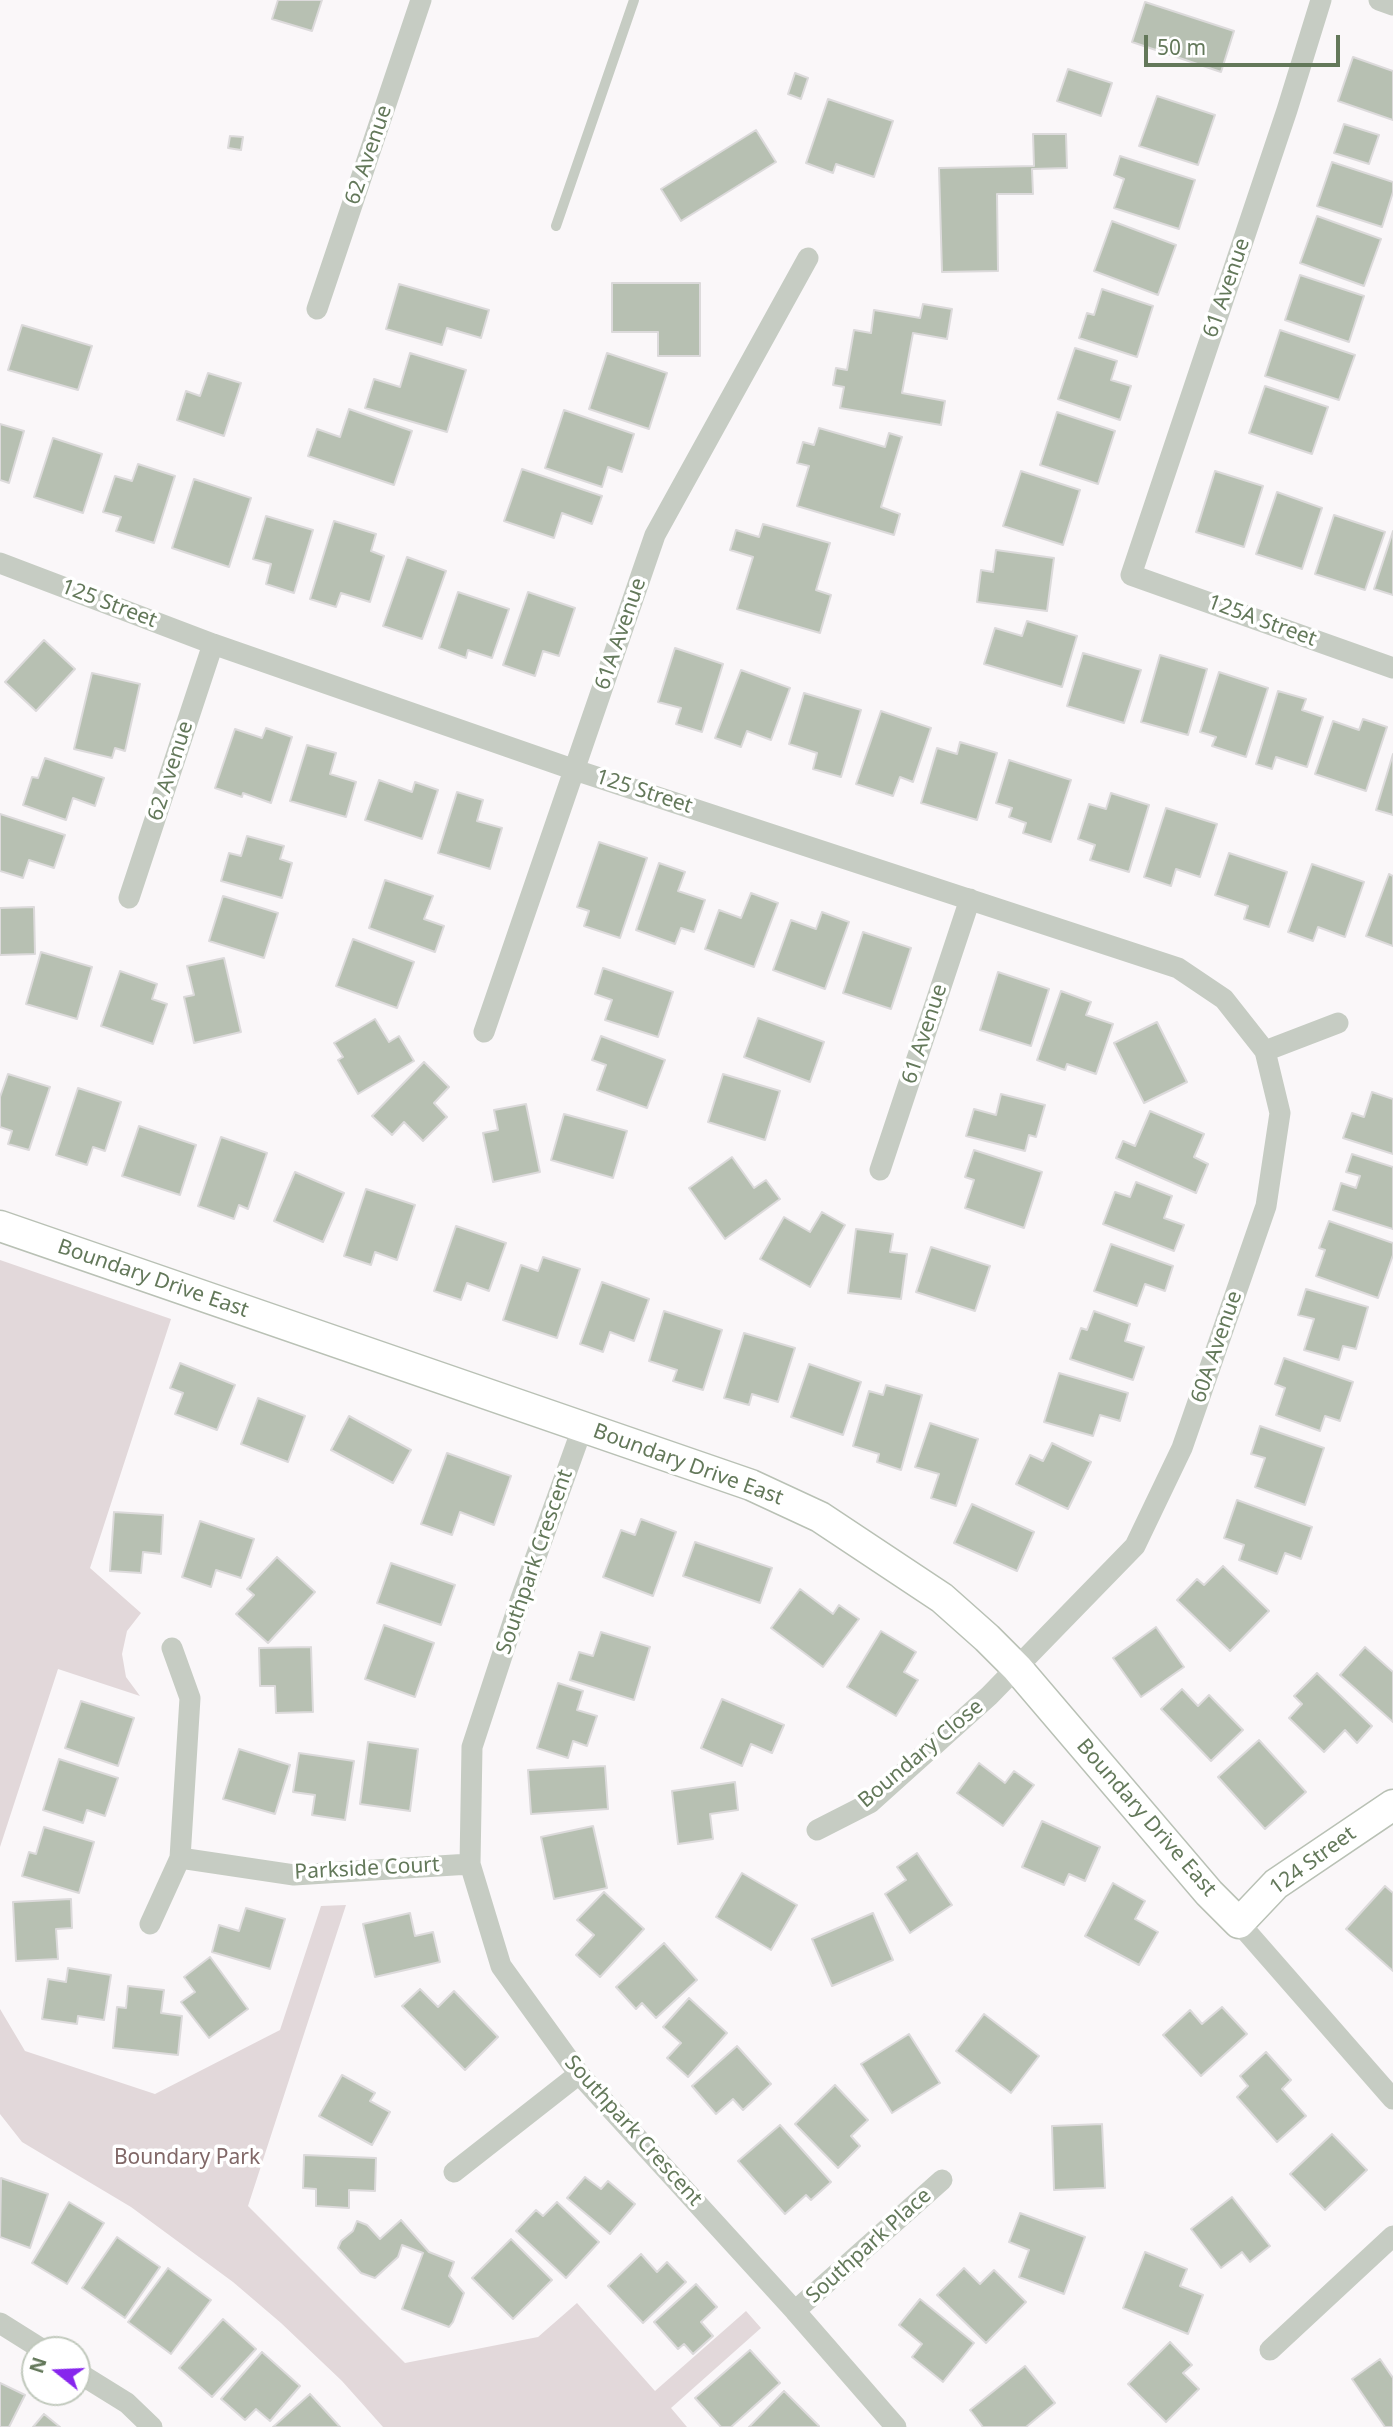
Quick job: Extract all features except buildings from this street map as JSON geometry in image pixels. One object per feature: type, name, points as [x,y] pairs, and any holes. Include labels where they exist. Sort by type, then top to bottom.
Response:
[{"type":"street","name":"62 Avenue","points":[[317,309],[421,0]]},
{"type":"street","name":"61 Avenue","points":[[1131,575],[1287,110],[1321,0]]},
{"type":"street","points":[[1378,0],[1393,5]]},
{"type":"street","name":"61A Avenue","points":[[484,1032],[655,535],[808,258]]},
{"type":"street","name":"125 Street","points":[[0,563],[213,644],[575,770],[1178,968],[1224,999],[1265,1051]]},
{"type":"street","name":"125A Street","points":[[1131,575],[1393,668]]},
{"type":"street","name":"62 Avenue","points":[[129,898],[213,644]]},
{"type":"street","name":"61 Avenue","points":[[880,1170],[970,899]]},
{"type":"street","points":[[1265,1051],[1338,1023]]},
{"type":"street","name":"60A Avenue","points":[[1017,1668],[1135,1546],[1182,1448],[1266,1206],[1280,1113],[1265,1051]]},
{"type":"street","name":"Boundary Drive East","points":[[0,1226],[751,1485],[820,1517],[942,1598],[1017,1668],[1209,1893],[1239,1923]]},
{"type":"street","name":"Southpark Crescent","points":[[583,1426],[519,1604],[472,1747],[470,1864],[501,1966],[579,2074],[795,2311],[896,2427]]},
{"type":"street","points":[[150,1924],[180,1858],[190,1698],[172,1648]]},
{"type":"street","name":"Boundary Close","points":[[817,1830],[870,1803],[1017,1668]]},
{"type":"street","name":"124 Street","points":[[1239,1923],[1276,1884],[1393,1805]]},
{"type":"street","name":"Parkside Court","points":[[180,1858],[294,1875],[470,1864]]},
{"type":"street","points":[[1239,1923],[1393,2099]]},
{"type":"street","points":[[454,2172],[579,2074]]},
{"type":"street","name":"Southpark Place","points":[[795,2311],[942,2180]]},
{"type":"street","points":[[1270,2350],[1393,2236]]},
{"type":"street","points":[[0,2323],[21,2336]]},
{"type":"street","points":[[91,2381],[127,2403],[152,2427]]},
{"type":"lane","points":[[556,226],[635,0]]},
{"type":"green space","points":[[0,1260],[171,1319],[90,1568],[141,1613],[127,1631],[122,1654],[126,1677],[140,1696],[58,1669],[0,1847]]},
{"type":"green space","name":"Boundary Park","points":[[346,1905],[248,2206],[405,2363],[538,2337],[577,2303],[655,2391],[746,2311],[761,2328],[671,2408],[687,2427],[383,2427],[342,2381],[233,2282],[131,2207],[22,2142],[0,2114],[0,2009],[25,2051],[155,2094],[280,2030],[321,1906]]}]
